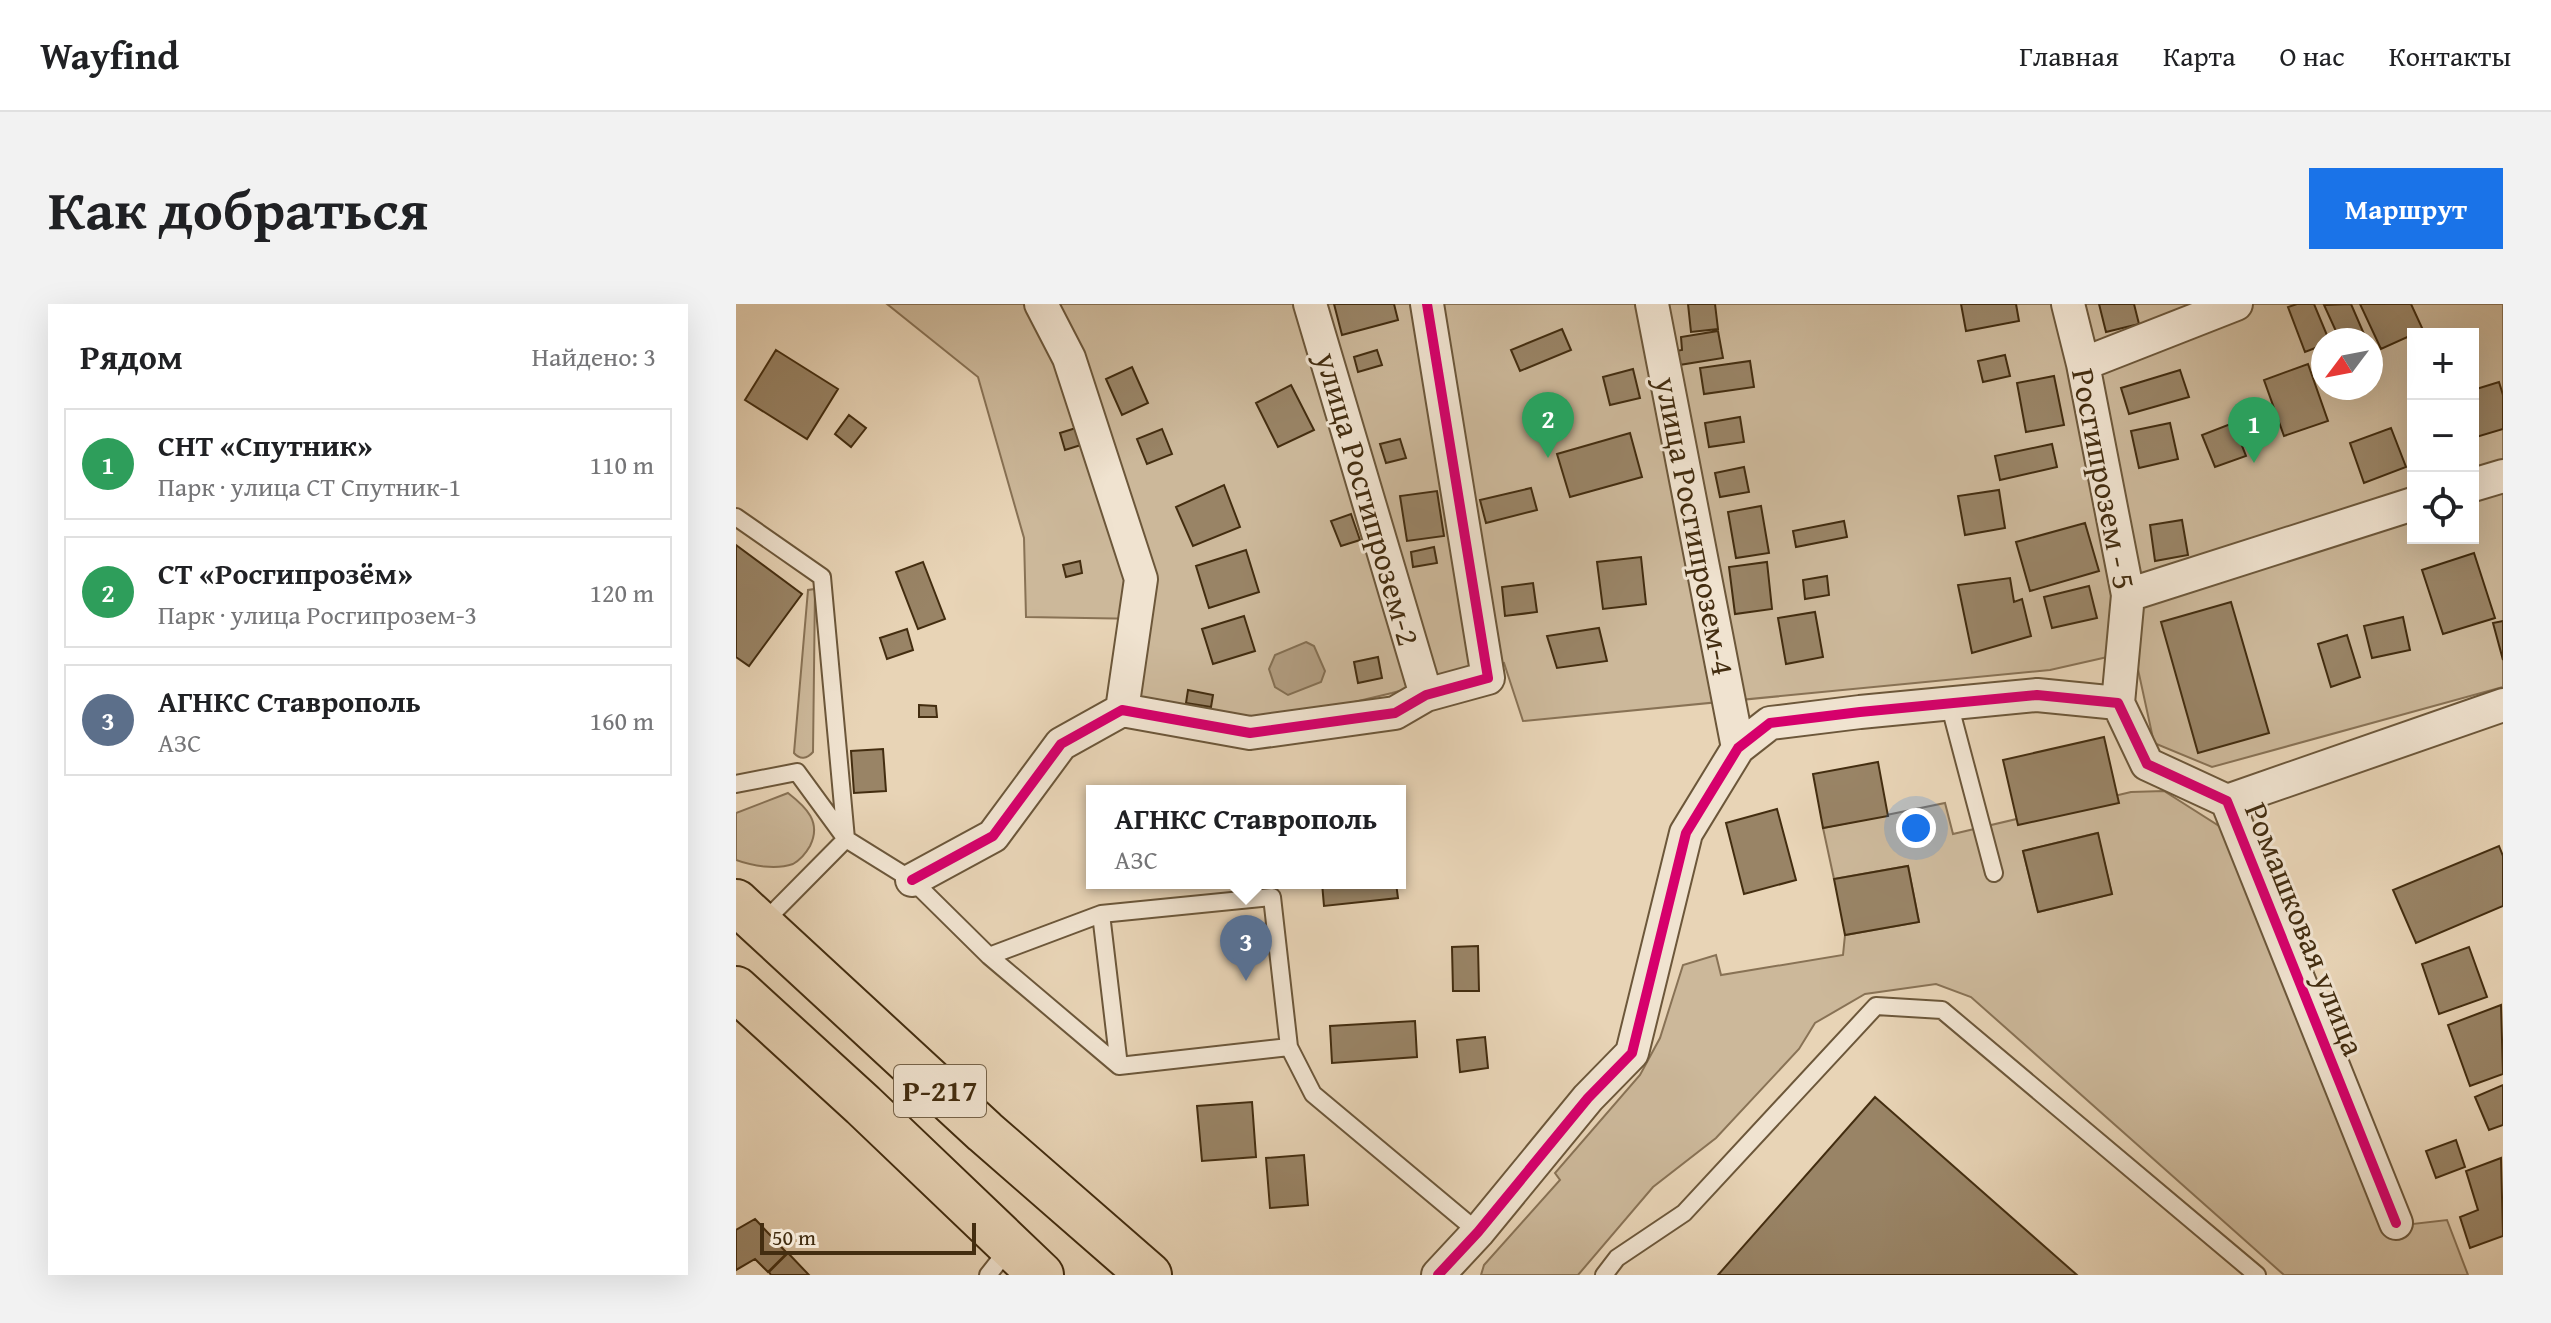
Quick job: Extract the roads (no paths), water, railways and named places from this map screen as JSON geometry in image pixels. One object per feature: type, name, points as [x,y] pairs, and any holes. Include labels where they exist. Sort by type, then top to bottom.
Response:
[{"type":"main road","name":"Р-217","points":[[748,914],[985,1132],[1149,1275]]},
{"type":"main road","name":"Р-217","points":[[736,989],[1013,1265]]},
{"type":"street","points":[[1041,304],[1069,358],[1141,579],[1122,710]]},
{"type":"street","name":"улица Росгипрозем-2","points":[[1310,304],[1426,695]]},
{"type":"street","points":[[912,880],[993,836],[1061,744],[1122,710],[1250,733],[1395,713],[1426,695],[1488,678],[1427,304]]},
{"type":"street","name":"улица Росгипрозем-4","points":[[1652,304],[1738,748]]},
{"type":"street","name":"Росгипрозем - 5","points":[[2068,304],[2083,364],[2128,595],[2118,703]]},
{"type":"street","points":[[2083,364],[2236,304]]},
{"type":"street","points":[[2479,483],[2503,476]]},
{"type":"street","points":[[2128,595],[2407,506]]},
{"type":"street","points":[[1438,1275],[1478,1232],[1588,1098],[1632,1053],[1686,833],[1738,748],[1770,723],[2037,695],[2118,703]]},
{"type":"street","name":"Ромашковая улица","points":[[2118,703],[2147,764],[2227,801],[2396,1223]]},
{"type":"street","points":[[2227,801],[2500,708]]},
{"type":"lane","points":[[736,517],[822,577],[846,839]]},
{"type":"lane","points":[[1949,703],[1994,873]]},
{"type":"lane","points":[[736,784],[797,772],[846,839],[912,880],[989,956],[1119,1066],[1289,1047]]},
{"type":"lane","points":[[748,914],[846,839]]},
{"type":"lane","points":[[989,956],[1101,914],[1272,897],[1289,1047],[1313,1094],[1478,1232]]},
{"type":"lane","points":[[1101,914],[1119,1066]]},
{"type":"lane","points":[[1604,1275],[1617,1258],[1684,1213],[1876,1006],[1942,1010],[2257,1275]]},
{"type":"place","name":"СТ «Росгипрозём»","points":[[1548,458]]},
{"type":"place","name":"СНТ «Спутник»","points":[[2254,463]]},
{"type":"place","name":"АГНКС Ставрополь","points":[[1246,981]]}]
